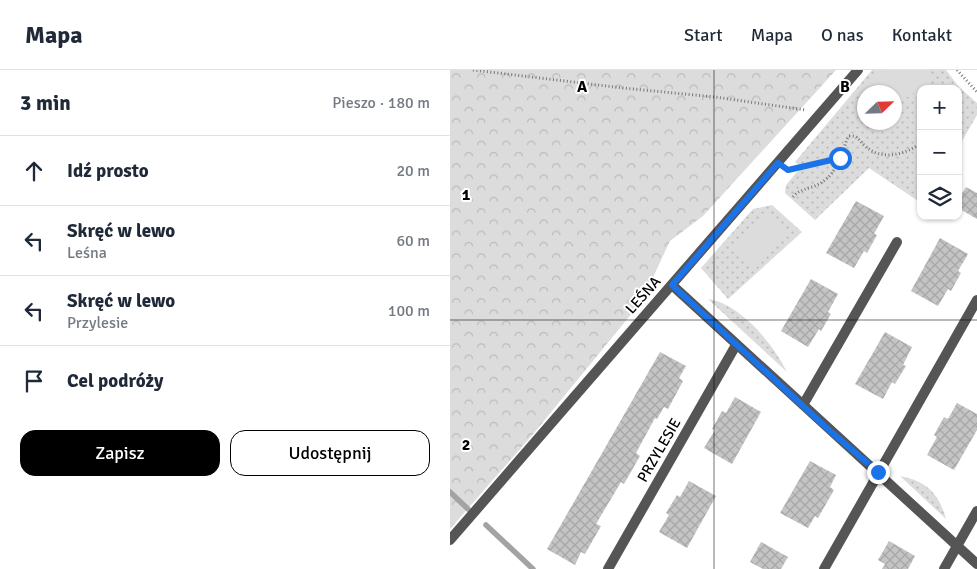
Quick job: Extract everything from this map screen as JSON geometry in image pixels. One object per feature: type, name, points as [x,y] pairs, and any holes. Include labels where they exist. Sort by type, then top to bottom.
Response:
[{"type":"street","name":"LEŚNA","points":[[450,540],[858,70]]},
{"type":"street","points":[[803,404],[897,242]]},
{"type":"street","points":[[672,285],[977,564]]},
{"type":"street","points":[[824,569],[977,300]]},
{"type":"street","name":"PRZYLESIE","points":[[608,569],[736,345]]},
{"type":"street","points":[[944,569],[977,511]]},
{"type":"path","points":[[473,70],[724,98],[806,110],[817,119]]},
{"type":"path","points":[[957,70],[977,92]]},
{"type":"path","points":[[792,197],[801,190],[824,181],[837,167],[849,136],[857,137],[871,150],[888,155],[905,152],[917,145]]},
{"type":"path","points":[[778,163],[788,170],[840,158]]},
{"type":"green space","points":[[450,70],[836,70],[703,216],[670,241],[642,301],[534,433],[450,529]]},
{"type":"green space","points":[[872,70],[946,70],[957,85],[917,85],[917,200],[869,168],[815,220],[785,193],[786,185],[801,167],[795,162],[857,88],[857,130],[902,130],[902,85],[859,85]]},
{"type":"green space","points":[[885,70],[929,70],[935,77],[924,85],[917,85],[917,90],[902,101],[902,85],[864,85]]},
{"type":"green space","points":[[962,90],[977,103],[977,115],[962,141]]},
{"type":"green space","points":[[772,205],[802,232],[728,299],[701,268],[753,209]]},
{"type":"green space","points":[[766,212],[788,232],[756,268],[734,248]]},
{"type":"green space","points":[[708,299],[720,302],[732,309],[755,327],[773,349],[787,372]]},
{"type":"green space","points":[[900,476],[917,481],[930,490],[940,502],[946,519]]},
{"type":"building","points":[[966,187],[977,193],[977,219],[962,210],[962,194]]},
{"type":"building","points":[[856,201],[884,216],[874,234],[877,235],[867,253],[864,251],[854,268],[826,253]]},
{"type":"building","points":[[940,238],[968,254],[958,271],[961,273],[951,291],[948,289],[938,306],[911,291]]},
{"type":"building","points":[[811,279],[838,294],[828,312],[831,314],[821,331],[819,329],[808,347],[781,331]]},
{"type":"building","points":[[885,332],[912,347],[903,365],[906,366],[895,384],[892,382],[883,399],[855,384]]},
{"type":"building","points":[[660,352],[686,366],[679,378],[683,381],[668,409],[664,407],[657,419],[655,418],[636,453],[640,456],[624,484],[621,482],[596,524],[601,526],[585,554],[581,552],[575,565],[547,549]]},
{"type":"building","points":[[735,397],[761,412],[732,464],[704,448],[715,430],[712,429],[722,411],[726,413]]},
{"type":"building","points":[[957,403],[977,414],[977,430],[954,470],[927,455],[937,437],[934,435],[944,417],[948,419]]},
{"type":"building","points":[[810,461],[836,475],[830,487],[834,490],[818,518],[815,516],[808,528],[780,513]]},
{"type":"building","points":[[689,481],[716,496],[687,548],[659,532],[669,515],[666,513],[677,495],[680,497]]},
{"type":"building","points":[[889,541],[915,556],[908,569],[882,569],[885,564],[878,560]]},
{"type":"building","points":[[761,542],[788,557],[781,569],[763,569],[750,562]]},
{"type":"waterway","points":[[450,492],[468,509]]},
{"type":"waterway","points":[[486,525],[533,569]]},
{"type":"route","points":[[840,158],[788,170],[778,163],[672,285],[803,404],[830,431],[878,472]]}]
